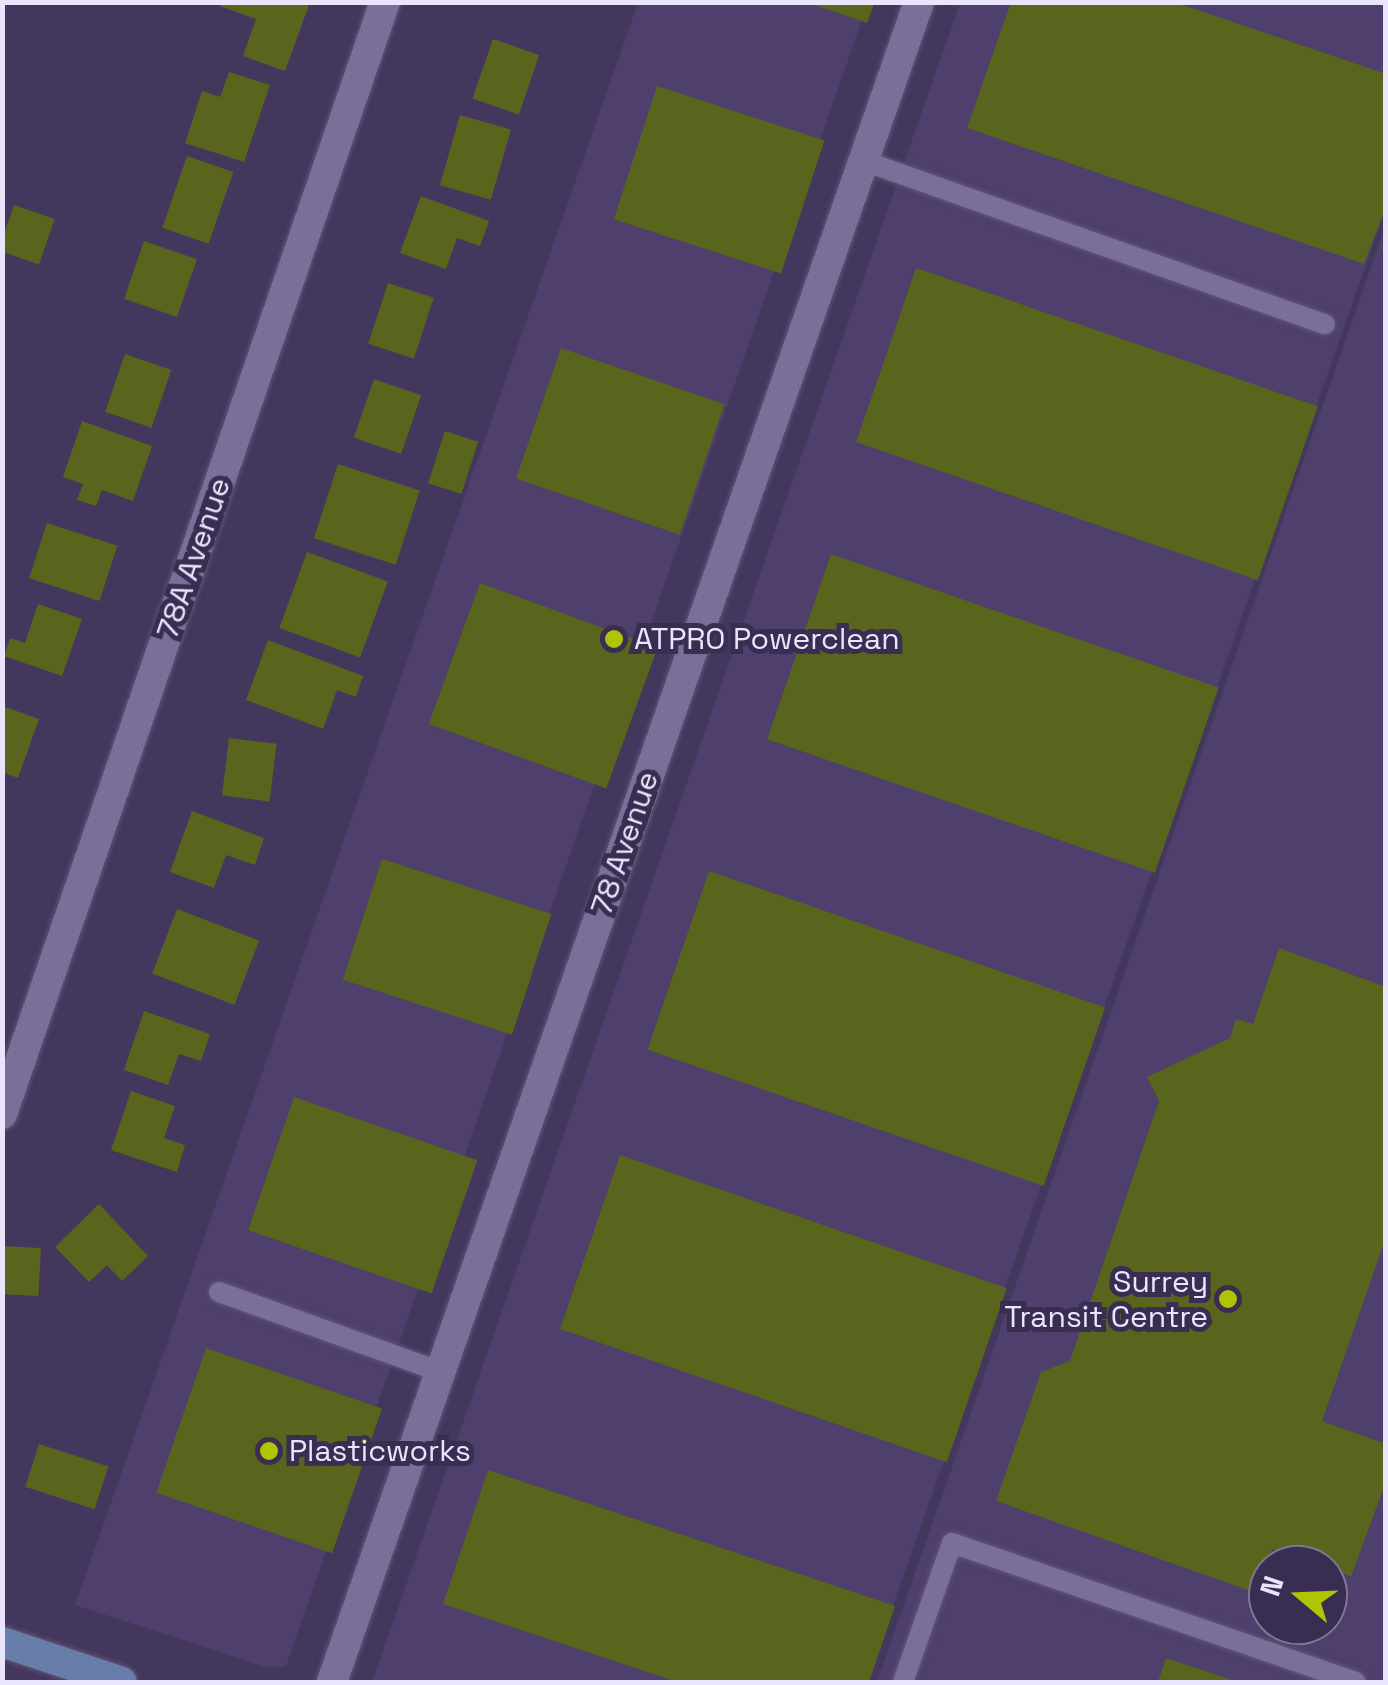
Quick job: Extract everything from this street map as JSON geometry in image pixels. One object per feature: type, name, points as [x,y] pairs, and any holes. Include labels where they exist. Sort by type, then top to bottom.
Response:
[{"type":"main road","points":[[2,1642],[122,1682]]},
{"type":"street","name":"78A Avenue","points":[[2,1114],[384,2]]},
{"type":"street","name":"78 Avenue","points":[[332,1682],[918,2]]},
{"type":"lane","points":[[864,161],[1326,324]]},
{"type":"lane","points":[[219,1292],[441,1372]]},
{"type":"lane","points":[[904,1682],[952,1543],[1356,1682]]},
{"type":"shaded area","points":[[638,3],[868,3],[286,1666],[269,1668],[75,1605]]},
{"type":"shaded area","points":[[960,3],[1385,3],[1385,211],[866,1682],[372,1682]]},
{"type":"shaded area","name":"Surrey Transit Centre","points":[[1385,227],[1385,1682],[877,1682]]},
{"type":"building","points":[[221,2],[309,5],[285,71],[243,56],[256,19],[220,6]]},
{"type":"building","points":[[806,2],[875,2],[867,23]]},
{"type":"building","points":[[1011,2],[1174,2],[1386,74],[1386,207],[1364,264],[967,128]]},
{"type":"building","points":[[493,39],[539,55],[519,115],[472,99]]},
{"type":"building","points":[[229,72],[270,85],[244,162],[185,143],[202,91],[220,97]]},
{"type":"building","points":[[657,86],[824,140],[781,274],[614,219]]},
{"type":"building","points":[[460,115],[511,130],[491,200],[440,185]]},
{"type":"building","points":[[187,156],[233,172],[209,244],[162,228]]},
{"type":"building","points":[[421,196],[489,221],[480,246],[457,238],[446,269],[400,253]]},
{"type":"building","points":[[14,205],[55,219],[39,264],[2,252]]},
{"type":"building","points":[[144,241],[197,259],[177,317],[124,299]]},
{"type":"building","points":[[916,268],[1318,406],[1258,580],[856,442]]},
{"type":"building","points":[[388,283],[434,298],[414,359],[368,344]]},
{"type":"building","points":[[561,348],[725,404],[680,535],[516,478]]},
{"type":"building","points":[[125,354],[171,370],[151,428],[105,412]]},
{"type":"building","points":[[374,379],[421,395],[401,454],[354,438]]},
{"type":"building","points":[[82,421],[152,446],[133,501],[102,490],[96,506],[77,500],[83,484],[63,477]]},
{"type":"building","points":[[445,431],[478,442],[461,494],[428,483]]},
{"type":"building","points":[[338,464],[420,491],[396,565],[314,538]]},
{"type":"building","points":[[47,523],[117,546],[99,601],[29,578]]},
{"type":"building","points":[[307,552],[388,581],[360,658],[279,628]]},
{"type":"building","points":[[831,554],[1219,687],[1155,873],[767,739]]},
{"type":"building","points":[[480,583],[658,648],[606,789],[429,724]]},
{"type":"building","points":[[38,604],[82,619],[62,676],[4,656],[10,638],[25,643]]},
{"type":"building","points":[[268,640],[363,676],[356,697],[337,690],[323,729],[246,700]]},
{"type":"building","points":[[2,706],[39,719],[18,778],[2,772]]},
{"type":"building","points":[[229,738],[277,744],[270,801],[222,796]]},
{"type":"building","points":[[192,811],[264,838],[255,865],[226,855],[214,888],[170,872]]},
{"type":"building","points":[[382,859],[551,914],[512,1035],[343,980]]},
{"type":"building","points":[[709,871],[1105,1007],[1044,1186],[647,1050]]},
{"type":"building","points":[[177,909],[259,941],[234,1005],[152,973]]},
{"type":"building","name":"Surrey Transit Centre","points":[[1279,948],[1386,987],[1386,1237],[1322,1421],[1386,1444],[1386,1481],[1351,1577],[1348,1545],[1248,1545],[1248,1590],[996,1501],[1041,1372],[1070,1361],[1159,1101],[1147,1077],[1230,1038],[1236,1019],[1253,1024]]},
{"type":"building","points":[[144,1011],[210,1034],[201,1061],[179,1054],[168,1085],[124,1070]]},
{"type":"building","points":[[131,1091],[175,1106],[164,1138],[185,1145],[177,1172],[111,1150]]},
{"type":"building","points":[[294,1097],[477,1160],[432,1293],[248,1230]]},
{"type":"building","points":[[620,1155],[1007,1288],[947,1462],[560,1329]]},
{"type":"building","points":[[99,1204],[148,1256],[122,1281],[107,1265],[89,1282],[55,1247]]},
{"type":"building","points":[[2,1246],[41,1248],[38,1296],[2,1294]]},
{"type":"building","name":"Plasticworks","points":[[206,1348],[382,1409],[332,1553],[156,1493]]},
{"type":"building","points":[[39,1444],[108,1467],[95,1509],[25,1487]]},
{"type":"building","points":[[488,1470],[895,1606],[869,1682],[677,1682],[443,1604]]},
{"type":"building","points":[[1166,1658],[1238,1682],[1158,1682]]},
{"type":"place","name":"ATPRO Powerclean","points":[[614,639]]},
{"type":"place","name":"Surrey Transit Centre","points":[[1228,1299]]},
{"type":"place","name":"Plasticworks","points":[[269,1451]]}]
